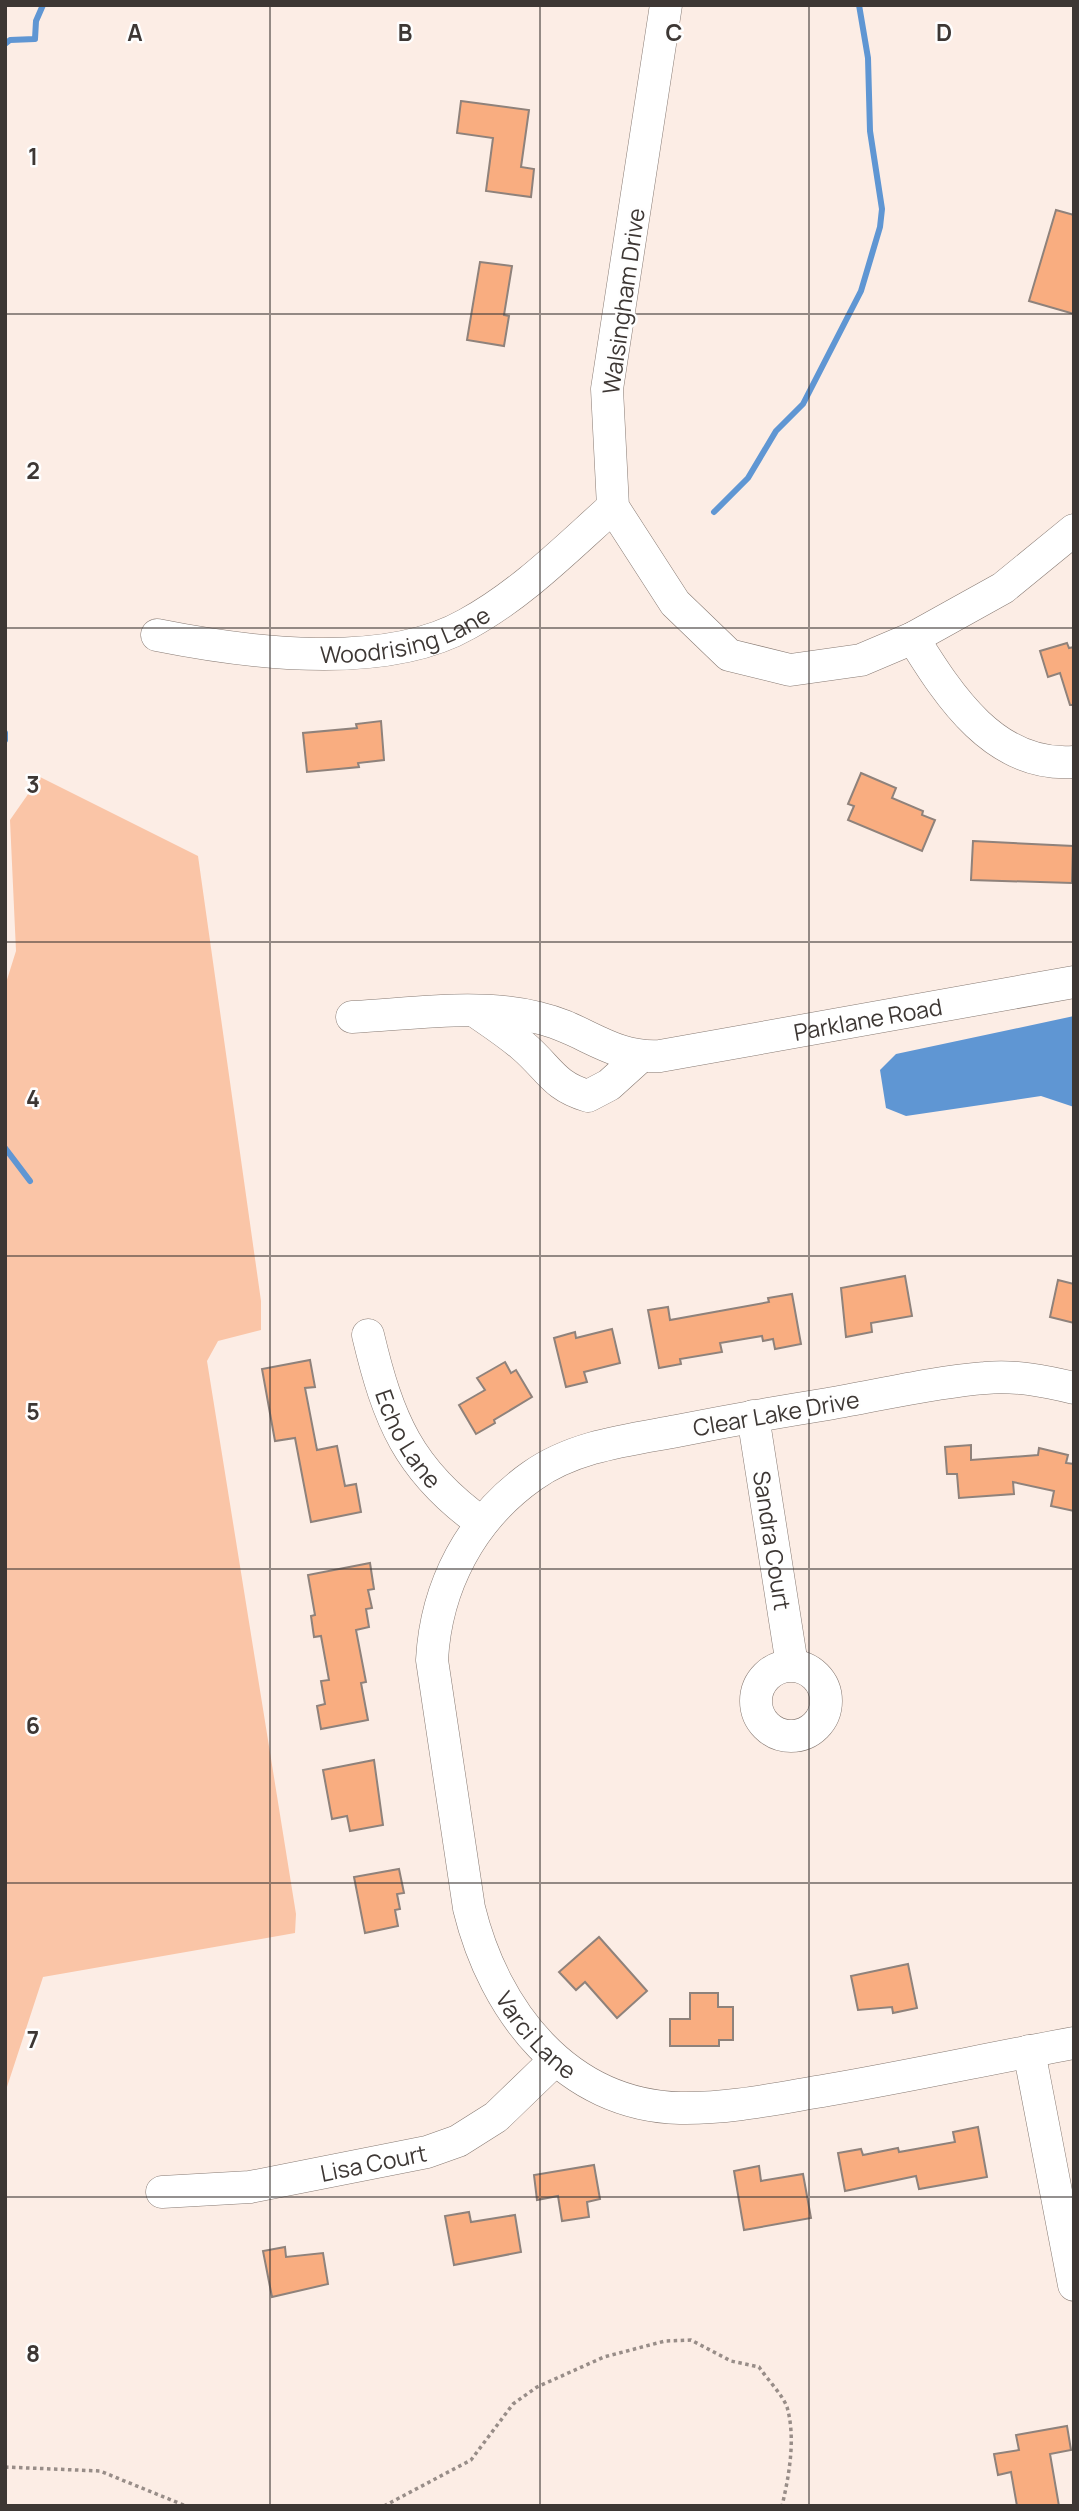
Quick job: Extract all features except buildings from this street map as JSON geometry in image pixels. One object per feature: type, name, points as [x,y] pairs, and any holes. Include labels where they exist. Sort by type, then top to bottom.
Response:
[{"type":"street","name":"Walsingham Drive","points":[[666,5],[607,389],[613,507],[675,603],[729,655],[790,670],[860,660],[913,638],[1003,588],[1074,530]]},
{"type":"street","name":"Woodrising Lane","points":[[158,635],[232,650],[343,654],[421,642],[465,626],[505,600],[613,507]]},
{"type":"street","points":[[913,638],[951,695],[997,742],[1025,755],[1060,763],[1074,762]]},
{"type":"street","name":"Parklane Road","points":[[650,1057],[1074,982]]},
{"type":"street","points":[[352,1017],[478,1012],[542,1018],[620,1053],[650,1057]]},
{"type":"street","points":[[478,1012],[539,1060],[553,1080],[588,1096],[650,1057]]},
{"type":"street","name":"Echo Lane","points":[[368,1335],[382,1395],[401,1437],[441,1488],[489,1515]]},
{"type":"street","name":"Clear Lake Drive","points":[[489,1515],[534,1475],[587,1450],[753,1416],[983,1378],[1023,1378],[1074,1388]]},
{"type":"street","name":"Sandra Court","points":[[753,1416],[792,1665]]},
{"type":"street","name":"Varci Lane","points":[[489,1515],[461,1553],[441,1602],[433,1641],[432,1678],[469,1908],[478,1944],[508,2006],[554,2061],[580,2080],[643,2103],[708,2108],[845,2087],[1074,2043]]},
{"type":"street","points":[[1029,2051],[1074,2285]]},
{"type":"street","name":"Lisa Court","points":[[162,2192],[250,2187],[427,2152],[458,2141],[487,2124],[554,2061]]},
{"type":"path","points":[[384,2506],[471,2460],[513,2404],[537,2387],[604,2357],[639,2346],[691,2340],[731,2361],[759,2367],[786,2406],[790,2434],[788,2481],[782,2506]]},
{"type":"path","points":[[5,2467],[100,2471],[186,2506]]},
{"type":"shaded area","points":[[40,777],[198,856],[261,1301],[261,1330],[218,1341],[207,1361],[296,1914],[295,1933],[43,1977],[5,2093],[5,986],[16,951],[10,820]]},
{"type":"water","points":[[1074,1016],[1074,1107],[1041,1096],[906,1116],[886,1108],[880,1070],[896,1054]]},
{"type":"waterway","points":[[5,44],[10,40],[35,39],[36,21],[43,5]]},
{"type":"waterway","points":[[714,512],[748,478],[776,431],[803,404],[861,291],[880,227],[882,209],[870,131],[868,58],[859,5]]},
{"type":"waterway","points":[[5,733],[5,740]]},
{"type":"waterway","points":[[5,1148],[30,1181]]}]
